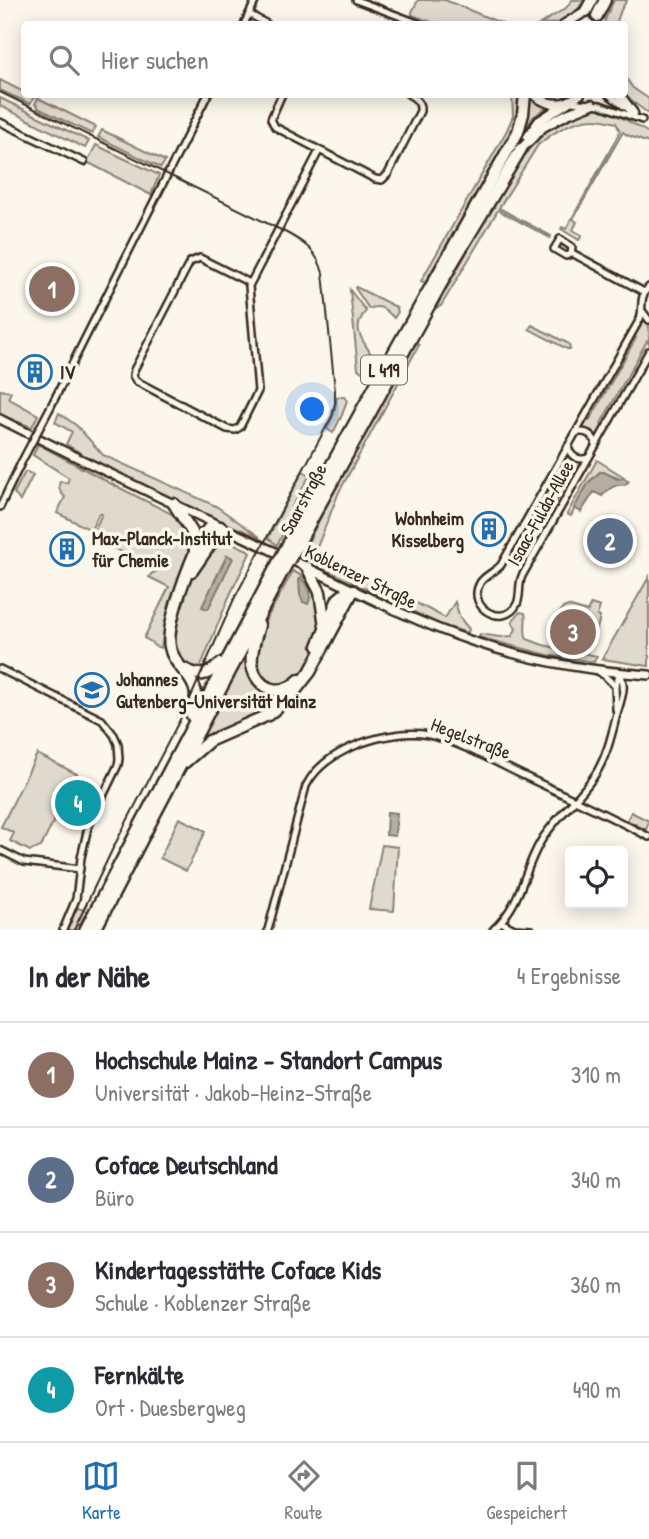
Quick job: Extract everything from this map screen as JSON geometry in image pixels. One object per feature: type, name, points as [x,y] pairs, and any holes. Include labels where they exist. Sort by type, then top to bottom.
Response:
[{"type":"highway","points":[[586,11],[592,0]]},
{"type":"highway","points":[[596,21],[605,0]]},
{"type":"highway","name":"Saarstraße","points":[[85,930],[228,656],[282,565],[362,409],[518,132],[525,98]]},
{"type":"highway","name":"Saarstraße","points":[[291,548],[452,264],[521,149]]},
{"type":"highway","points":[[173,504],[192,532],[195,552]]},
{"type":"highway","points":[[186,736],[196,693],[173,656],[169,642],[174,612],[195,552],[204,533],[210,528],[220,527]]},
{"type":"highway","points":[[186,580],[220,527]]},
{"type":"highway","name":"Saarstraße","points":[[95,930],[264,608],[282,565]]},
{"type":"highway","points":[[307,567],[320,592],[326,627]]},
{"type":"highway","points":[[264,608],[252,652],[253,666],[260,682],[274,690],[280,690],[291,687],[301,677],[338,600],[353,591]]},
{"type":"highway","points":[[180,767],[209,741],[268,715],[292,695],[310,672],[353,591]]},
{"type":"highway","points":[[182,668],[203,676],[228,656]]},
{"type":"main road","points":[[570,21],[586,11]]},
{"type":"main road","points":[[578,21],[586,11]]},
{"type":"main road","points":[[541,98],[549,103],[568,102]]},
{"type":"main road","name":"L 419","points":[[568,102],[574,98]]},
{"type":"main road","points":[[622,98],[633,113]]},
{"type":"main road","name":"Saarstraße","points":[[521,149],[539,121],[568,102]]},
{"type":"main road","points":[[521,149],[543,127],[592,104]]},
{"type":"main road","name":"Koblenzer Straße","points":[[0,419],[421,622],[472,642],[539,659],[620,673],[649,675]]},
{"type":"street","points":[[246,21],[256,0]]},
{"type":"street","points":[[356,0],[412,21]]},
{"type":"street","points":[[249,14],[262,21]]},
{"type":"street","points":[[0,508],[206,98]]},
{"type":"street","points":[[280,98],[271,119],[273,125],[375,179],[382,180],[388,174],[420,111],[414,98]]},
{"type":"street","points":[[613,98],[649,124]]},
{"type":"street","points":[[568,102],[609,107],[642,120]]},
{"type":"street","points":[[0,122],[84,162]]},
{"type":"street","points":[[250,283],[200,258],[190,261],[134,370],[136,381],[227,429],[235,430],[240,427],[258,391],[248,289],[320,151]]},
{"type":"street","name":"Isaac-Fulda-Allee","points":[[572,253],[647,290],[641,302],[643,312],[501,565],[480,583],[477,598],[480,606],[488,613],[497,616],[505,614],[516,605],[522,576],[649,351]]},
{"type":"street","points":[[643,312],[649,320]]},
{"type":"street","name":"Isaac-Fulda-Allee","points":[[575,434],[588,433],[596,446]]},
{"type":"street","name":"Isaac-Fulda-Allee","points":[[568,446],[575,458],[589,458]]},
{"type":"street","points":[[0,669],[102,720],[114,735],[119,750],[118,765],[84,839],[76,898],[63,930]]},
{"type":"street","points":[[595,669],[615,686]]},
{"type":"street","points":[[620,673],[625,685]]},
{"type":"street","points":[[616,717],[615,686],[620,673]]},
{"type":"street","points":[[493,930],[516,901],[539,844],[597,772],[605,757],[625,685],[638,674]]},
{"type":"street","name":"Hegelstraße","points":[[268,930],[310,778],[321,766],[353,747],[374,739],[404,733],[430,735],[481,755],[649,837]]},
{"type":"street","points":[[0,850],[24,862],[80,869]]},
{"type":"street","points":[[501,922],[510,928],[531,930]]},
{"type":"shaded area","points":[[418,0],[445,0],[496,21],[429,21],[412,15]]},
{"type":"shaded area","points":[[572,0],[584,0],[566,20],[545,21],[566,8]]},
{"type":"shaded area","points":[[614,0],[627,0],[617,21],[605,21]]},
{"type":"shaded area","points":[[0,80],[21,90],[21,98],[33,98],[30,104],[0,90]]},
{"type":"shaded area","points":[[628,81],[649,99],[649,114],[628,98]]},
{"type":"shaded area","points":[[0,98],[89,141],[85,148],[0,106]]},
{"type":"shaded area","points":[[38,98],[96,127],[92,134],[38,108],[35,104]]},
{"type":"shaded area","points":[[512,98],[520,98],[516,123],[425,283],[421,281],[506,132],[513,116]]},
{"type":"shaded area","points":[[527,98],[537,98],[549,106],[533,117],[519,140]]},
{"type":"shaded area","points":[[593,107],[617,115],[649,133],[649,143],[623,132],[573,219],[577,222],[573,230],[582,235],[579,240],[561,229],[566,229],[614,143],[620,131],[616,123],[597,119],[579,121],[538,145],[499,208],[551,236],[550,238],[498,210],[441,306],[436,308],[495,201],[534,140],[546,129]]},
{"type":"shaded area","points":[[102,130],[165,161],[161,168],[98,137]]},
{"type":"shaded area","points":[[96,145],[159,175],[151,195],[87,162]]},
{"type":"shaded area","points":[[356,287],[396,307],[398,312],[394,318],[380,307],[369,309]]},
{"type":"shaded area","points":[[350,290],[366,311],[361,317],[358,329],[372,356],[362,372],[358,369]]},
{"type":"shaded area","points":[[644,317],[649,322],[649,344],[647,341],[601,423],[603,429],[597,435],[581,427],[587,416],[590,420],[636,338],[634,333]]},
{"type":"shaded area","points":[[532,325],[569,344],[570,349],[529,329]]},
{"type":"shaded area","points":[[416,343],[419,345],[339,492],[314,555],[310,561],[301,557],[326,506]]},
{"type":"shaded area","points":[[0,390],[11,392],[8,398],[38,415],[32,427],[0,415]]},
{"type":"shaded area","points":[[337,397],[347,400],[333,433],[327,429],[334,414]]},
{"type":"shaded area","points":[[59,413],[77,426],[103,455],[216,506],[260,537],[96,463],[66,444],[72,432],[55,422]]},
{"type":"shaded area","points":[[38,444],[172,514],[184,526],[189,548],[170,604],[161,648],[144,638],[169,587],[149,577],[156,569],[91,537],[102,514],[99,513],[91,530],[57,513],[65,497],[60,490],[60,481],[67,483],[69,478],[33,455]]},
{"type":"shaded area","points":[[565,454],[583,464],[577,476],[573,472],[547,519],[549,525],[545,531],[533,533],[530,516],[532,512],[535,515],[561,469],[560,464]]},
{"type":"shaded area","points":[[597,460],[624,477],[621,479],[600,472],[589,482],[571,516],[567,514]]},
{"type":"shaded area","points":[[303,471],[310,475],[279,530],[283,534],[277,545],[268,538]]},
{"type":"shaded area","points":[[25,472],[33,475],[20,501],[14,493]]},
{"type":"shaded area","points":[[600,472],[629,481],[625,485],[612,487],[602,496],[594,492],[581,512],[574,508],[589,482]]},
{"type":"shaded area","points":[[230,542],[250,553],[198,673],[181,661],[175,650],[173,640],[177,615],[187,587],[200,564],[214,549]]},
{"type":"shaded area","points":[[319,552],[445,618],[455,602],[460,618],[469,629],[468,633],[441,625],[314,564]]},
{"type":"shaded area","points":[[227,555],[233,558],[208,609],[202,607]]},
{"type":"shaded area","points":[[293,571],[309,583],[317,598],[318,634],[306,669],[299,677],[280,688],[263,682],[255,661],[262,627]]},
{"type":"shaded area","points":[[649,577],[649,666],[602,659]]},
{"type":"shaded area","points":[[300,578],[310,590],[308,604],[303,602],[300,595]]},
{"type":"shaded area","points":[[591,604],[600,607],[597,629],[556,619],[563,608],[568,606],[587,612]]},
{"type":"shaded area","points":[[520,612],[525,613],[527,639],[597,656],[594,662],[548,655],[479,637],[480,634],[512,636],[516,629],[512,621]]},
{"type":"shaded area","points":[[247,657],[254,681],[288,693],[264,712],[200,741],[243,660]]},
{"type":"shaded area","points":[[37,754],[77,774],[41,847],[30,851],[10,841],[14,833],[1,827]]},
{"type":"shaded area","points":[[387,812],[397,813],[395,836],[386,835]]},
{"type":"shaded area","points":[[631,812],[649,821],[646,830],[627,820]]},
{"type":"shaded area","points":[[179,818],[206,831],[186,871],[160,858]]},
{"type":"shaded area","points":[[382,845],[398,847],[394,911],[369,909]]},
{"type":"shaded area","points":[[78,908],[87,911],[77,930],[67,930],[76,910]]},
{"type":"tram line","points":[[0,92],[283,231],[308,247],[317,258],[323,273],[335,390],[332,416],[234,599],[187,706],[113,848],[74,930]]},
{"type":"place","name":"Hochschule Mainz - Standort Campus","points":[[52,289]]},
{"type":"place","name":"IV","points":[[35,372]]},
{"type":"place","name":"Wohnheim Kisselberg","points":[[489,529]]},
{"type":"place","name":"Coface Deutschland","points":[[610,541]]},
{"type":"place","name":"Max-Planck-Institut für Chemie","points":[[67,549]]},
{"type":"place","name":"Kindertagesstätte Coface Kids","points":[[573,632]]},
{"type":"place","name":"Johannes Gutenberg-Universität Mainz","points":[[92,690]]},
{"type":"place","name":"Fernkälte","points":[[78,803]]}]
